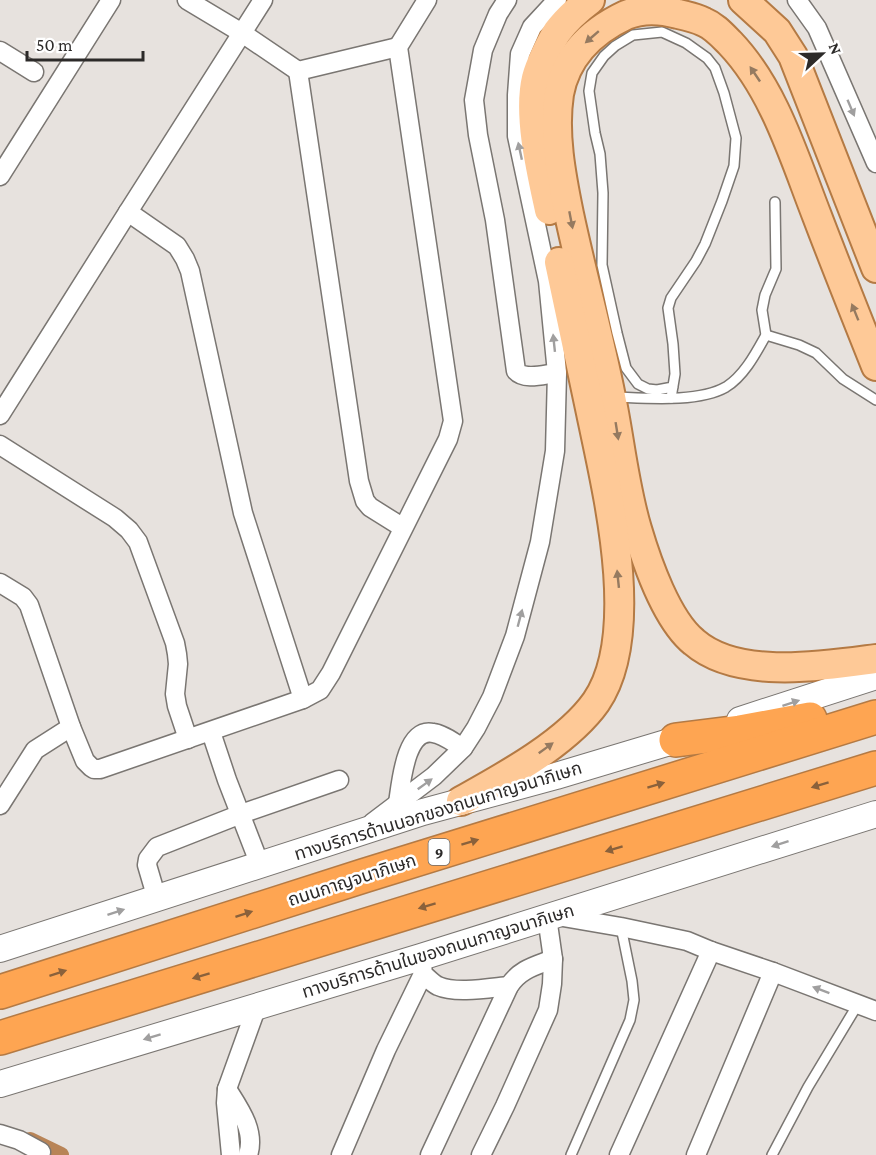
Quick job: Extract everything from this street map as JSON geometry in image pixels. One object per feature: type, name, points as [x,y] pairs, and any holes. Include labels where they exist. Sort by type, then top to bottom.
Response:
[{"type":"highway","points":[[676,740],[740,732],[814,718],[876,716]]},
{"type":"highway","name":"ถนนกาญจนาภิเษก","points":[[1,991],[876,716]]},
{"type":"highway","points":[[0,1038],[876,768]]},
{"type":"main road","points":[[461,801],[522,765],[579,722],[596,702],[606,684],[615,655],[620,589],[613,531],[538,159],[533,107],[536,79],[557,32],[576,11],[590,0]]},
{"type":"main road","points":[[743,0],[777,31],[793,56],[876,268]]},
{"type":"main road","points":[[876,366],[781,126],[762,84],[743,56],[705,22],[655,10],[637,10],[604,27],[587,41],[575,54],[564,73],[559,94],[557,119],[561,174],[611,397],[636,527],[655,581],[673,617],[693,642],[720,659],[753,666],[788,667],[876,659]]},
{"type":"main road","name":"ทางบริการด้านนอกของถนนกาญจนาภิเษก","points":[[0,949],[461,801],[556,776],[676,740],[876,676]]},
{"type":"main road","name":"ทางบริการด้านในของถนนกาญจนาภิเษก","points":[[0,1084],[257,1006],[422,966],[551,916],[876,814]]},
{"type":"main road","points":[[820,831],[876,826]]},
{"type":"street","points":[[0,176],[111,0]]},
{"type":"street","points":[[187,0],[242,33],[298,71],[359,481],[365,501],[370,507],[402,527]]},
{"type":"street","points":[[0,415],[263,0]]},
{"type":"street","points":[[0,583],[23,597],[29,605],[71,727],[85,761],[94,769],[100,770],[211,732],[303,699],[320,690],[448,439],[453,422],[398,47],[427,0]]},
{"type":"street","points":[[507,0],[498,14],[483,50],[474,100],[478,135],[495,219],[516,371],[519,375],[525,376],[557,373]]},
{"type":"street","points":[[362,832],[434,776],[463,748],[476,728],[492,697],[515,636],[540,542],[555,451],[557,373],[548,281],[517,136],[517,95],[520,54],[532,27],[557,0]]},
{"type":"street","points":[[797,0],[817,28],[876,163]]},
{"type":"street","points":[[298,71],[398,47]]},
{"type":"street","points":[[0,51],[34,72]]},
{"type":"street","points":[[128,212],[177,246],[190,271],[243,513],[303,699]]},
{"type":"street","points":[[0,445],[115,518],[129,530],[138,542],[175,643],[178,664],[175,694],[188,739]]},
{"type":"street","points":[[0,805],[35,750],[71,727]]},
{"type":"street","points":[[211,732],[261,865]]},
{"type":"street","points":[[398,803],[405,760],[415,740],[428,732],[436,733],[463,748]]},
{"type":"street","points":[[157,899],[147,865],[152,852],[157,848],[241,814],[339,780]]},
{"type":"street","points":[[481,1155],[548,1010],[553,959],[551,916],[621,927],[687,941],[876,1011]]},
{"type":"street","points":[[619,1155],[711,951]]},
{"type":"street","points":[[430,1155],[509,986],[519,973],[553,959]]},
{"type":"street","points":[[422,966],[435,985],[444,988],[509,986]]},
{"type":"street","points":[[341,1155],[422,966]]},
{"type":"street","points":[[696,1155],[773,972]]},
{"type":"street","points":[[231,1155],[225,1103],[227,1089],[257,1006]]},
{"type":"street","points":[[227,1089],[247,1124],[251,1139],[248,1155]]},
{"type":"street","points":[[0,1134],[19,1140],[41,1152]]},
{"type":"lane","points":[[671,398],[673,387],[675,374],[668,308],[671,298],[696,261],[710,233],[734,166],[736,138],[715,68],[708,58],[686,43],[670,38],[662,32],[633,35],[615,46],[604,56],[592,73],[589,92],[600,154],[603,193],[602,265],[626,369],[638,384],[648,389],[673,387]]},
{"type":"lane","points":[[611,397],[671,398],[708,394],[726,387],[737,378],[766,336],[762,310],[765,295],[776,268],[775,202]]},
{"type":"lane","points":[[766,336],[799,345],[816,353],[843,379],[876,400]]},
{"type":"lane","points":[[571,1155],[630,1020],[634,1000],[621,927]]},
{"type":"lane","points":[[772,1155],[808,1087],[858,1004]]},
{"type":"waterway","points":[[30,1140],[61,1155]]}]
